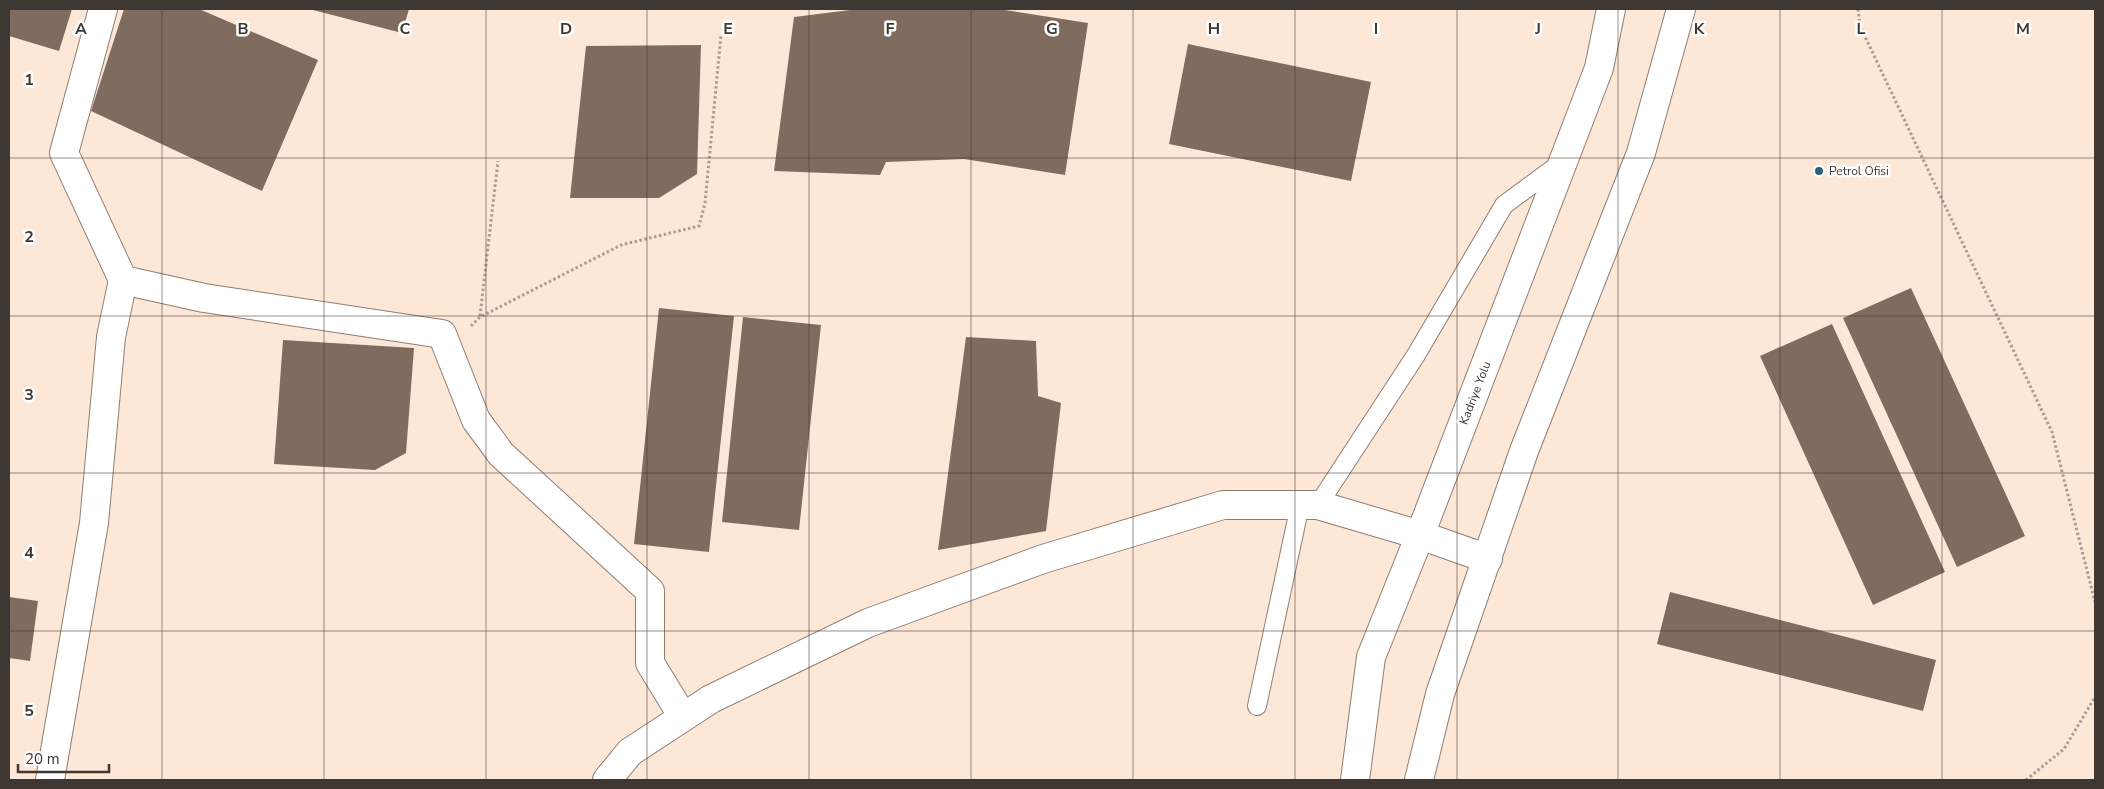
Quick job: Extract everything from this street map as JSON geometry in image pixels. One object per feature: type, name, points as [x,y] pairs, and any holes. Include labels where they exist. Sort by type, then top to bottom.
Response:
[{"type":"street","points":[[50,780],[94,523],[111,337],[123,280],[64,153],[103,9]]},
{"type":"street","name":"Kadriye Yolu","points":[[1355,780],[1372,657],[1599,68],[1611,9]]},
{"type":"street","points":[[1419,780],[1440,694],[1524,451],[1641,153],[1680,9]]},
{"type":"street","points":[[123,280],[204,298],[442,334],[476,420],[501,454],[650,591],[650,663],[683,717]]},
{"type":"street","points":[[607,780],[630,752],[710,699],[868,623],[1043,559],[1223,505],[1309,505],[1420,535],[1488,558]]},
{"type":"street","points":[[630,752],[630,780]]},
{"type":"lane","points":[[1258,706],[1309,505],[1416,355],[1504,205],[1563,162]]},
{"type":"path","points":[[1858,9],[1860,26],[2052,432],[2095,602]]},
{"type":"path","points":[[448,351],[480,317],[621,245],[699,226],[705,203],[721,35]]},
{"type":"path","points":[[480,317],[498,161]]},
{"type":"path","points":[[2026,780],[2064,749],[2095,697]]},
{"type":"building","points":[[9,9],[72,9],[59,51],[9,36]]},
{"type":"building","points":[[124,9],[199,9],[318,60],[262,191],[91,111]]},
{"type":"building","points":[[309,9],[409,9],[402,33]]},
{"type":"building","points":[[858,9],[998,9],[1088,23],[1065,175],[964,159],[886,162],[880,175],[774,171],[794,17]]},
{"type":"building","points":[[1188,44],[1371,82],[1351,181],[1169,144]]},
{"type":"building","points":[[701,45],[697,174],[659,198],[570,198],[586,46]]},
{"type":"building","points":[[1911,288],[2025,536],[1957,567],[1843,318]]},
{"type":"building","points":[[659,308],[734,316],[709,552],[634,544]]},
{"type":"building","points":[[743,317],[821,325],[799,530],[722,522]]},
{"type":"building","points":[[1832,324],[1945,572],[1873,605],[1760,356]]},
{"type":"building","points":[[966,337],[1036,341],[1038,396],[1061,403],[1046,531],[938,550]]},
{"type":"building","points":[[283,340],[414,348],[406,453],[375,470],[274,464]]},
{"type":"building","points":[[1670,592],[1936,660],[1923,711],[1657,644]]},
{"type":"building","points":[[9,597],[38,601],[30,661],[9,658]]},
{"type":"place","name":"Petrol Ofisi","points":[[1819,171]]}]
